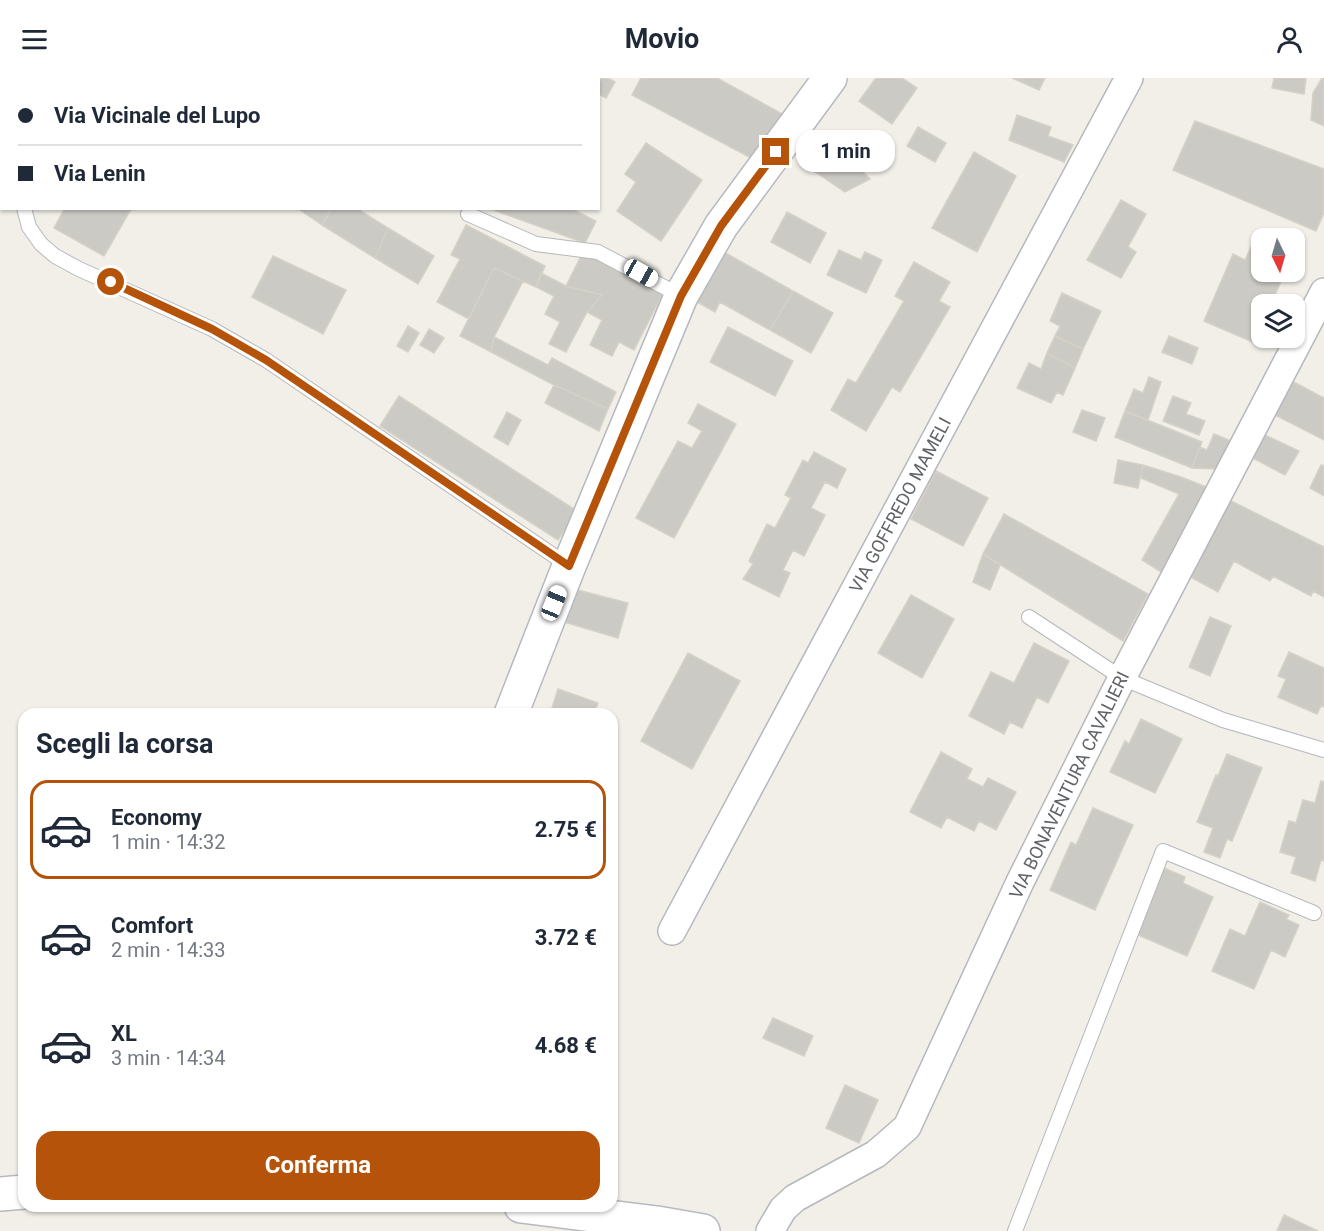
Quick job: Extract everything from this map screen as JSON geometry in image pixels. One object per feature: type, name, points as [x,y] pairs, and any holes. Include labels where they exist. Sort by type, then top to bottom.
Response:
[{"type":"street","points":[[513,708],[569,566],[681,296],[721,226],[830,78]]},
{"type":"street","name":"VIA GOFFREDO MAMELI","points":[[672,932],[1129,78]]},
{"type":"street","name":"VIA BONAVENTURA CAVALIERI","points":[[770,1231],[783,1209],[795,1198],[876,1154],[907,1127],[1020,882],[1122,678],[1324,292]]},
{"type":"street","points":[[0,1194],[18,1192]]},
{"type":"street","points":[[569,1212],[703,1231]]},
{"type":"lane","points":[[25,210],[29,227],[41,244],[55,256],[212,329],[266,360],[569,566]]},
{"type":"lane","points":[[468,214],[536,244],[597,252],[681,296]]},
{"type":"lane","points":[[1029,617],[1122,678],[1223,720],[1324,750]]},
{"type":"lane","points":[[1015,1231],[1163,851],[1314,913]]},
{"type":"building","points":[[600,78],[608,78],[615,82],[606,98],[600,95]]},
{"type":"building","points":[[641,78],[717,78],[784,115],[753,159],[632,95]]},
{"type":"building","points":[[876,78],[902,78],[917,88],[892,124],[859,101]]},
{"type":"building","points":[[1012,78],[1045,78],[1039,90]]},
{"type":"building","points":[[1274,78],[1306,78],[1304,94],[1272,88]]},
{"type":"building","points":[[1324,78],[1324,126],[1311,120],[1313,93]]},
{"type":"building","points":[[1017,115],[1051,127],[1048,136],[1073,145],[1064,162],[1009,140]]},
{"type":"building","points":[[1195,121],[1324,169],[1324,213],[1316,231],[1173,170]]},
{"type":"building","points":[[918,127],[946,143],[935,162],[907,146]]},
{"type":"building","points":[[833,141],[870,179],[845,192],[811,169]]},
{"type":"building","points":[[646,143],[702,180],[661,241],[617,211],[636,182],[625,174]]},
{"type":"building","points":[[974,152],[1016,176],[977,252],[932,228]]},
{"type":"building","points":[[1121,200],[1146,214],[1128,247],[1136,252],[1121,278],[1087,260]]},
{"type":"building","points":[[64,210],[130,210],[104,256],[54,228]]},
{"type":"building","points":[[300,210],[331,210],[322,225]]},
{"type":"building","points":[[331,210],[359,210],[388,228],[375,258],[322,225]]},
{"type":"building","points":[[494,210],[574,210],[596,221],[585,243]]},
{"type":"building","points":[[787,212],[826,233],[810,263],[771,242]]},
{"type":"building","points":[[466,225],[545,266],[536,287],[494,268],[469,319],[437,302],[460,259],[451,255]]},
{"type":"building","points":[[388,228],[434,256],[418,284],[375,258]]},
{"type":"building","points":[[1251,247],[1251,282],[1281,282],[1275,294],[1251,294],[1251,341],[1204,321],[1233,254],[1245,260]]},
{"type":"building","points":[[839,250],[861,260],[865,252],[882,260],[866,293],[827,275]]},
{"type":"building","points":[[722,251],[793,291],[770,330],[720,302],[715,312],[695,301]]},
{"type":"building","points":[[583,252],[663,293],[634,350],[619,342],[612,356],[590,345],[602,320],[587,312],[602,295],[566,286]]},
{"type":"building","points":[[273,256],[346,290],[323,334],[252,297]]},
{"type":"building","points":[[914,262],[950,282],[939,301],[950,307],[900,392],[892,387],[866,431],[831,410],[848,379],[856,383],[904,301],[895,296]]},
{"type":"building","points":[[494,268],[523,281],[494,337],[491,352],[460,336]]},
{"type":"building","points":[[541,273],[566,286],[602,295],[587,312],[566,352],[549,344],[560,322],[545,314],[554,296],[536,287]]},
{"type":"building","points":[[793,291],[833,313],[811,353],[770,330]]},
{"type":"building","points":[[1062,293],[1101,311],[1083,349],[1055,336],[1060,326],[1050,321]]},
{"type":"building","points":[[408,326],[419,333],[408,352],[397,346]]},
{"type":"building","points":[[728,327],[793,361],[775,396],[710,362]]},
{"type":"building","points":[[429,329],[444,338],[434,353],[420,345]]},
{"type":"building","points":[[1055,336],[1083,349],[1075,368],[1047,353]]},
{"type":"building","points":[[1169,336],[1198,348],[1192,364],[1162,352]]},
{"type":"building","points":[[494,337],[548,365],[552,358],[616,392],[608,409],[554,385],[491,352]]},
{"type":"building","points":[[1047,353],[1075,368],[1063,395],[1057,392],[1051,403],[1017,388],[1029,363],[1041,369]]},
{"type":"building","points":[[1149,377],[1161,382],[1148,420],[1125,411],[1134,389],[1143,393]]},
{"type":"building","points":[[1288,379],[1324,398],[1324,440],[1271,413]]},
{"type":"building","points":[[554,385],[608,409],[599,431],[545,403]]},
{"type":"building","points":[[399,396],[577,511],[558,540],[380,426]]},
{"type":"building","points":[[1173,396],[1191,403],[1186,414],[1205,421],[1199,435],[1163,421]]},
{"type":"building","points":[[698,404],[736,424],[674,538],[636,518],[678,441],[692,448],[702,431],[688,423]]},
{"type":"building","points":[[1082,410],[1105,418],[1096,441],[1073,432]]},
{"type":"building","points":[[1125,411],[1202,442],[1192,468],[1115,437]]},
{"type":"building","points":[[507,412],[521,420],[508,445],[494,437]]},
{"type":"building","points":[[1261,433],[1299,451],[1285,475],[1249,456]]},
{"type":"building","points":[[1214,434],[1231,441],[1216,469],[1192,468],[1200,447],[1207,450]]},
{"type":"building","points":[[814,452],[846,469],[837,488],[825,482],[811,508],[825,515],[804,556],[793,550],[783,570],[790,573],[779,597],[743,579],[753,564],[749,561],[767,524],[775,528],[791,498],[785,495],[803,460],[808,463]]},
{"type":"building","points":[[1118,460],[1143,465],[1138,488],[1114,483]]},
{"type":"building","points":[[1143,465],[1206,487],[1161,572],[1142,560],[1179,494],[1141,478]]},
{"type":"building","points":[[1321,465],[1324,466],[1324,496],[1310,488]]},
{"type":"building","points":[[936,471],[988,498],[963,546],[911,519]]},
{"type":"building","points":[[1225,498],[1324,547],[1324,597],[1313,591],[1311,596],[1273,576],[1270,581],[1234,561],[1218,592],[1185,574]]},
{"type":"building","points":[[1004,514],[1148,594],[1123,641],[983,554]]},
{"type":"building","points":[[983,554],[1000,565],[990,590],[973,582]]},
{"type":"building","points":[[574,589],[628,603],[618,638],[561,621]]},
{"type":"building","points":[[911,595],[954,619],[922,678],[878,653]]},
{"type":"building","points":[[1210,617],[1231,626],[1210,676],[1189,667]]},
{"type":"building","points":[[1034,643],[1069,661],[1048,703],[1037,697],[1022,728],[1010,722],[1004,734],[969,716],[991,672],[1014,683]]},
{"type":"building","points":[[1289,652],[1324,668],[1324,707],[1321,706],[1317,714],[1278,697],[1286,679],[1278,676]]},
{"type":"building","points":[[688,653],[740,681],[692,769],[641,741]]},
{"type":"building","points":[[558,689],[598,703],[596,708],[552,708]]},
{"type":"building","points":[[1141,719],[1182,739],[1155,793],[1110,772],[1125,741],[1129,744]]},
{"type":"building","points":[[941,752],[972,769],[967,779],[983,787],[988,778],[1016,792],[996,830],[979,821],[974,831],[947,817],[941,828],[910,812]]},
{"type":"building","points":[[1227,754],[1262,768],[1232,841],[1227,839],[1220,858],[1204,852],[1213,828],[1197,822]]},
{"type":"building","points":[[1321,781],[1324,782],[1324,861],[1321,860],[1315,881],[1291,873],[1296,857],[1280,852],[1289,821],[1296,823],[1303,800],[1315,803]]},
{"type":"building","points":[[1093,808],[1133,825],[1095,910],[1050,890],[1071,842],[1076,845]]},
{"type":"building","points":[[1164,868],[1185,877],[1183,883],[1213,897],[1187,956],[1136,934]]},
{"type":"building","points":[[1260,902],[1289,915],[1286,919],[1299,925],[1285,957],[1271,950],[1254,989],[1212,971],[1230,929],[1245,936]]},
{"type":"building","points":[[773,1018],[813,1036],[804,1056],[763,1038]]},
{"type":"building","points":[[845,1085],[878,1100],[859,1143],[826,1128]]},
{"type":"building","points":[[1284,1215],[1318,1231],[1277,1231]]},
{"type":"route","points":[[111,282],[212,329],[266,360],[569,566],[681,296],[721,226],[776,152]]}]
